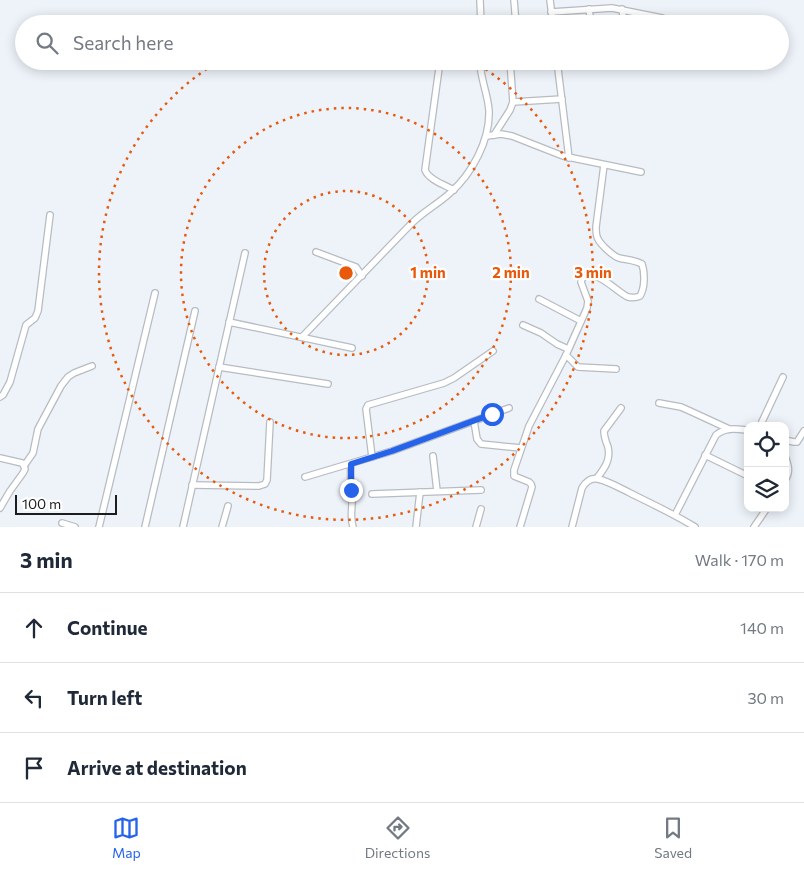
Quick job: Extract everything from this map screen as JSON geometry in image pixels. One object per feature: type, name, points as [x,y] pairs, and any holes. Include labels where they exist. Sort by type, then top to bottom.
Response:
[{"type":"street","points":[[480,0],[481,15]]},
{"type":"street","points":[[514,0],[515,15]]},
{"type":"street","points":[[550,0],[552,15]]},
{"type":"street","points":[[551,12],[589,8],[612,8],[649,15]]},
{"type":"street","points":[[589,8],[590,15]]},
{"type":"street","points":[[622,9],[623,15]]},
{"type":"street","points":[[439,70],[425,170],[431,178],[454,190]]},
{"type":"street","points":[[302,338],[416,219],[451,193],[465,177],[478,156],[487,136],[489,107],[480,70]]},
{"type":"street","points":[[494,135],[513,102],[511,70]]},
{"type":"street","points":[[558,70],[569,158]]},
{"type":"street","points":[[513,102],[562,99]]},
{"type":"street","points":[[487,136],[501,134],[512,136],[569,158],[641,172]]},
{"type":"street","points":[[520,527],[532,487],[529,482],[514,476],[514,470],[529,426],[567,352],[588,304],[581,282],[583,277],[586,275],[596,276],[631,298],[640,296],[643,290],[642,264],[614,256],[598,240],[596,234],[604,165]]},
{"type":"street","points":[[0,397],[10,382],[26,325],[35,318],[38,311],[50,215]]},
{"type":"street","points":[[316,252],[356,267],[362,276]]},
{"type":"street","points":[[182,527],[245,253]]},
{"type":"street","points":[[99,527],[155,292]]},
{"type":"street","points":[[539,299],[581,321]]},
{"type":"street","points":[[145,527],[195,311]]},
{"type":"street","points":[[229,322],[352,348]]},
{"type":"street","points":[[524,325],[541,333],[557,344],[567,352],[578,368],[616,369]]},
{"type":"street","points":[[372,457],[366,409],[368,405],[444,383],[493,351]]},
{"type":"street","points":[[0,508],[23,473],[24,466],[33,453],[38,429],[61,386],[74,373],[92,366]]},
{"type":"street","points":[[219,367],[328,384]]},
{"type":"street","points":[[762,422],[783,377]]},
{"type":"street","points":[[659,403],[681,407],[729,428],[744,430]]},
{"type":"street","points":[[305,477],[372,457],[508,408]]},
{"type":"street","points":[[597,478],[608,460],[604,431],[621,408]]},
{"type":"street","points":[[474,421],[477,439],[480,444],[521,448]]},
{"type":"street","points":[[192,485],[263,486],[267,480],[270,422]]},
{"type":"street","points":[[675,515],[716,435],[722,430],[729,428]]},
{"type":"street","points":[[789,441],[796,442],[804,431]]},
{"type":"street","points":[[705,455],[744,474]]},
{"type":"street","points":[[433,456],[437,492]]},
{"type":"street","points":[[0,458],[22,463],[24,466]]},
{"type":"street","points":[[351,464],[352,504],[350,519],[353,527]]},
{"type":"street","points":[[572,527],[582,488],[588,481],[597,478],[675,515],[695,527]]},
{"type":"street","points":[[372,494],[482,490]]},
{"type":"street","points":[[416,527],[420,492]]},
{"type":"street","points":[[222,527],[228,506]]},
{"type":"street","points":[[476,527],[481,509]]},
{"type":"street","points":[[754,527],[763,512]]},
{"type":"street","points":[[62,523],[75,527]]},
{"type":"route","points":[[351,490],[351,464],[492,414]]}]
